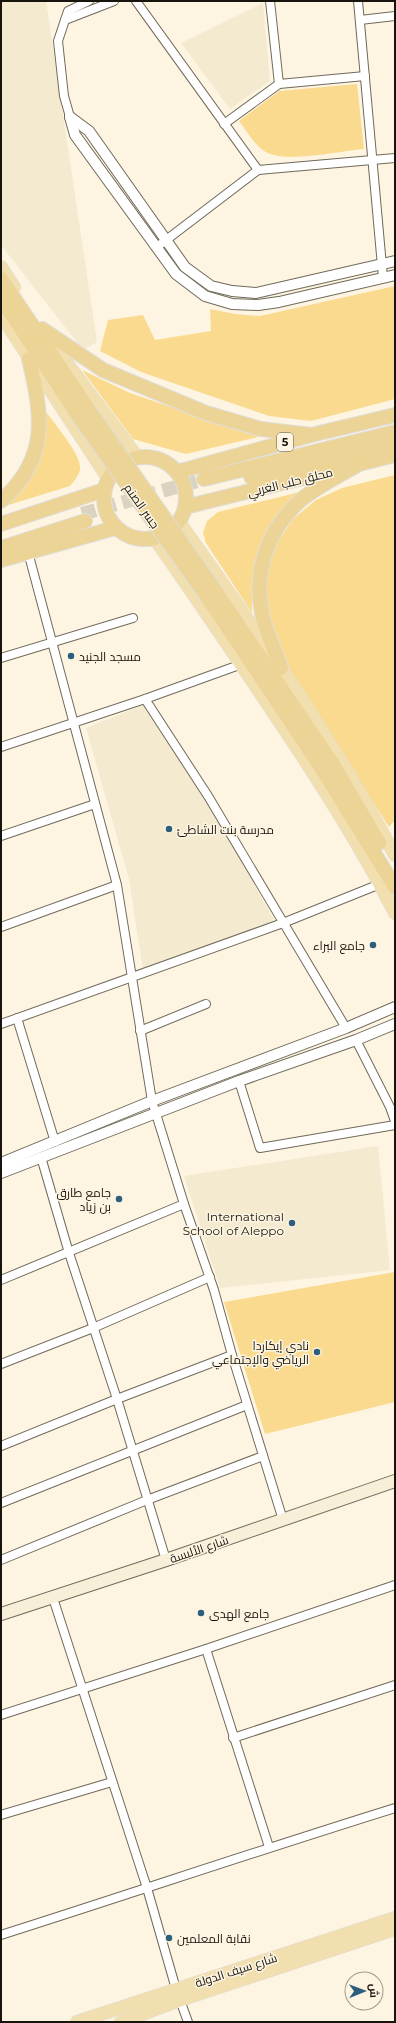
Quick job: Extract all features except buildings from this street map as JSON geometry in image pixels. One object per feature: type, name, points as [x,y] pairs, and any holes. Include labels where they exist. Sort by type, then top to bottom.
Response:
[{"type":"highway","points":[[1,279],[82,412]]},
{"type":"highway","points":[[1,298],[82,412]]},
{"type":"highway","points":[[42,329],[103,370],[206,413],[261,429],[311,435]]},
{"type":"highway","points":[[1,501],[18,484],[26,472],[34,454],[39,434],[39,406],[29,359]]},
{"type":"highway","name":"جسر الصنم","points":[[82,412],[212,595],[329,769]]},
{"type":"highway","name":"5","points":[[177,472],[311,435],[395,415]]},
{"type":"highway","points":[[395,432],[205,484],[395,443]]},
{"type":"highway","name":"محلق حلب الغربي","points":[[185,507],[356,466],[395,455]]},
{"type":"highway","points":[[148,457],[159,459],[168,464],[177,472],[185,489],[185,507],[179,522],[170,531],[154,539],[136,539],[125,535],[115,528],[106,514],[103,498],[106,484],[116,468],[125,461],[148,457]]},
{"type":"highway","points":[[281,668],[260,603],[260,577],[266,551],[277,527],[303,498],[356,466]]},
{"type":"highway","points":[[1,524],[106,484]]},
{"type":"highway","points":[[1,538],[84,517],[1,548]]},
{"type":"highway","points":[[1,560],[115,528]]},
{"type":"highway","points":[[329,769],[395,871]]},
{"type":"highway","points":[[329,769],[395,887]]},
{"type":"main road","points":[[1,268],[42,329],[137,458]]},
{"type":"main road","points":[[1,316],[106,484]]},
{"type":"main road","points":[[179,522],[281,668],[395,914]]},
{"type":"main road","points":[[154,539],[242,664],[329,769],[395,854]]},
{"type":"main road","name":"شارع الألبسة","points":[[1,1614],[166,1560],[395,1480]]},
{"type":"main road","name":"شارع سيف الدولة","points":[[121,2022],[178,1995],[395,1918]]},
{"type":"main road","name":"شارع سيف الدولة","points":[[77,2022],[178,1995],[395,1928]]},
{"type":"street","points":[[89,1],[68,11],[58,41],[64,96],[75,135],[176,274],[206,296],[232,304],[258,305],[279,302],[395,274]]},
{"type":"street","points":[[65,20],[114,1]]},
{"type":"street","points":[[136,1],[258,170]]},
{"type":"street","points":[[270,1],[279,84]]},
{"type":"street","points":[[358,1],[383,277]]},
{"type":"street","points":[[360,20],[395,16]]},
{"type":"street","points":[[224,124],[279,84],[365,76]]},
{"type":"street","points":[[70,117],[89,131],[185,267],[211,286],[232,291],[256,293],[395,261]]},
{"type":"street","points":[[157,247],[258,170],[395,158]]},
{"type":"street","points":[[28,552],[117,885],[152,1101],[184,1204],[210,1277],[232,1356],[283,1520]]},
{"type":"street","points":[[1,658],[133,618]]},
{"type":"street","points":[[1,747],[145,699],[242,664]]},
{"type":"street","points":[[145,699],[208,796],[346,1028]]},
{"type":"street","points":[[1,836],[95,804]]},
{"type":"street","points":[[1,1024],[283,923],[380,884]]},
{"type":"street","points":[[1,927],[117,885]]},
{"type":"street","points":[[140,1031],[206,1004]]},
{"type":"street","points":[[1,1163],[152,1101],[346,1028],[395,1007]]},
{"type":"street","points":[[17,1018],[55,1142]]},
{"type":"street","points":[[1,1173],[239,1081],[356,1040],[395,1024]]},
{"type":"street","points":[[356,1040],[390,1107],[395,1122]]},
{"type":"street","points":[[239,1081],[260,1148],[395,1125]]},
{"type":"street","points":[[41,1157],[69,1253],[117,1399],[166,1560]]},
{"type":"street","points":[[1,1280],[184,1204]]},
{"type":"street","points":[[1,1364],[93,1328],[210,1277]]},
{"type":"street","points":[[1,1446],[117,1399],[232,1356]]},
{"type":"street","points":[[1,1504],[247,1405]]},
{"type":"street","points":[[1,1560],[147,1500],[263,1456]]},
{"type":"street","points":[[1,1715],[206,1649],[395,1585]]},
{"type":"street","points":[[53,1598],[147,1888],[178,1995],[188,2022]]},
{"type":"street","points":[[206,1649],[233,1738],[269,1847]]},
{"type":"street","points":[[233,1738],[395,1685]]},
{"type":"street","points":[[1,1816],[112,1782]]},
{"type":"street","points":[[1,1935],[269,1847],[395,1808]]},
{"type":"shaded area","points":[[1,1],[46,1],[97,342],[83,350],[1,245]]},
{"type":"shaded area","points":[[263,3],[270,81],[230,109],[181,43]]},
{"type":"shaded area","points":[[357,84],[364,149],[291,157],[270,154],[260,148],[239,121],[279,91]]},
{"type":"shaded area","points":[[395,286],[395,399],[311,421],[269,416],[141,372],[100,351],[108,320],[143,315],[155,340],[211,331],[210,309],[235,314],[260,316]]},
{"type":"shaded area","points":[[82,370],[130,393],[244,432],[262,436],[186,454],[133,439]]},
{"type":"shaded area","points":[[39,403],[75,452],[79,460],[80,471],[70,486],[5,506],[19,490]]},
{"type":"shaded area","points":[[395,475],[395,820],[389,827],[290,675],[272,634],[264,601],[267,569],[277,543],[293,519],[316,500],[342,488]]},
{"type":"shaded area","points":[[300,492],[276,520],[267,533],[261,546],[256,560],[252,593],[252,613],[206,543],[203,533],[207,521],[218,512]]},
{"type":"shaded area","name":"مدرسة بنت الشاطئ","points":[[145,704],[206,797],[275,922],[143,970],[129,879],[86,728]]},
{"type":"shaded area","name":"International School of Aleppo","points":[[378,1146],[390,1270],[220,1288],[184,1176]]},
{"type":"shaded area","name":"نادي إيكاردا الرياضي والإجتماعي","points":[[395,1272],[395,1402],[265,1434],[224,1302]]},
{"type":"tunnel","points":[[82,514],[204,479]]},
{"type":"place","name":"مسجد الجنيد","points":[[71,656]]},
{"type":"place","name":"مدرسة بنت الشاطئ","points":[[169,829]]},
{"type":"place","name":"جامع البراء","points":[[373,945]]},
{"type":"place","name":"جامع طارق بن زياد","points":[[119,1199]]},
{"type":"place","name":"International School of Aleppo","points":[[292,1223]]},
{"type":"place","name":"نادي إيكاردا الرياضي والإجتماعي","points":[[317,1352]]},
{"type":"place","name":"جامع الهدى","points":[[201,1613]]},
{"type":"place","name":"نقابة المعلمين","points":[[169,1938]]}]
